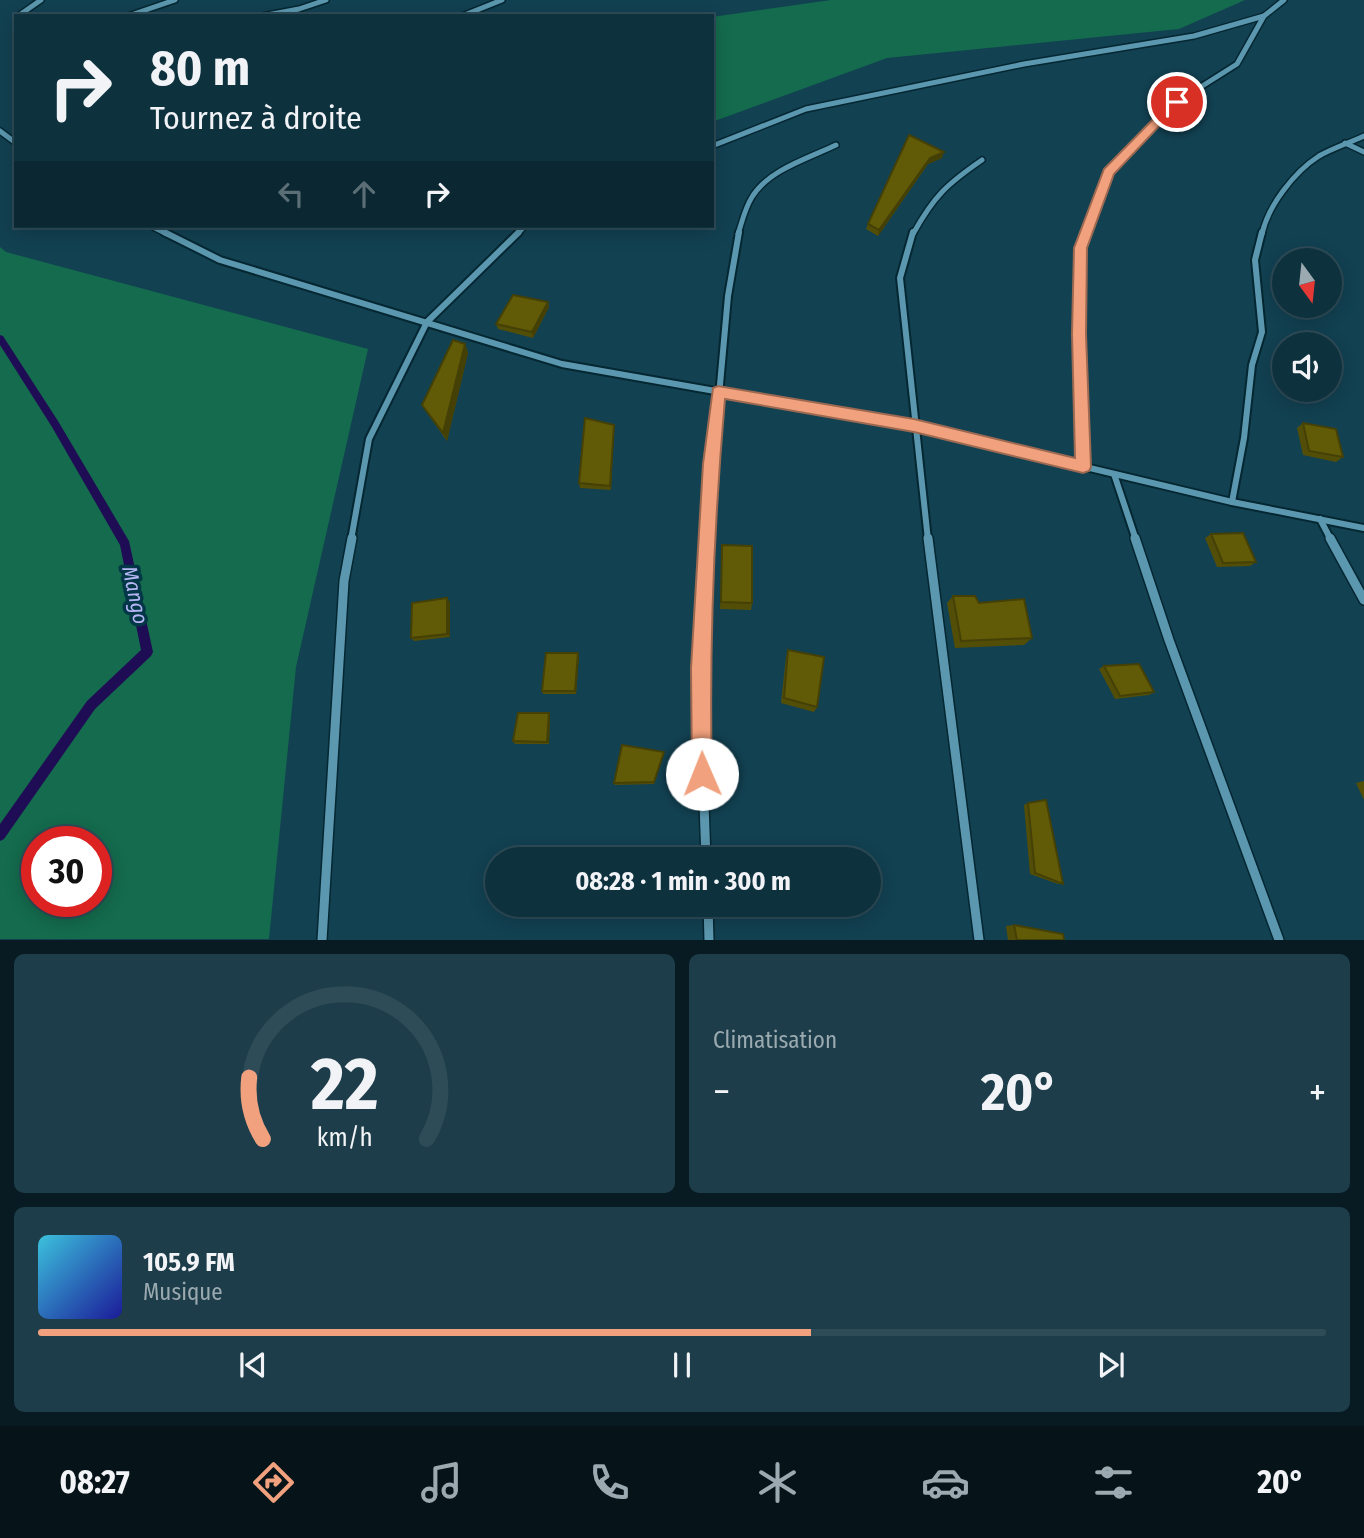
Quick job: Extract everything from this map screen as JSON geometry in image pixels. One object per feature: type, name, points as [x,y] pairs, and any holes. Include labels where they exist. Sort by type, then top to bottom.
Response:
[{"type":"street","points":[[21,14],[41,0]]},
{"type":"street","points":[[134,14],[175,0]]},
{"type":"street","points":[[273,14],[326,0]]},
{"type":"street","points":[[467,14],[502,0]]},
{"type":"street","points":[[1083,467],[1079,334],[1080,248],[1108,172],[1177,102],[1237,64],[1264,16],[1284,0]]},
{"type":"street","points":[[714,145],[806,109],[1024,64],[1194,36],[1264,16]]},
{"type":"street","points":[[0,131],[14,142]]},
{"type":"street","points":[[1232,502],[1244,438],[1252,365],[1262,332],[1255,260],[1266,216],[1297,176],[1318,157],[1364,136]]},
{"type":"street","points":[[1345,143],[1364,152]]},
{"type":"street","points":[[706,847],[700,668],[711,464],[731,277],[744,215],[752,195],[789,168],[836,145]]},
{"type":"street","points":[[979,940],[914,426],[900,278],[913,233],[930,204],[949,182],[982,160]]},
{"type":"street","points":[[156,228],[220,260],[562,363],[914,426],[1232,502],[1364,528]]},
{"type":"street","points":[[322,940],[344,581],[369,439],[427,322],[523,228]]},
{"type":"street","points":[[1114,474],[1169,640],[1279,940]]},
{"type":"street","points":[[1320,519],[1364,600]]},
{"type":"street","points":[[708,917],[709,940]]},
{"type":"green space","points":[[831,0],[1245,0],[1179,29],[887,58],[714,121],[714,17]]},
{"type":"green space","points":[[0,247],[6,252],[368,349],[296,667],[269,939],[0,939]]},
{"type":"building","points":[[909,135],[944,152],[930,158],[879,230],[868,224]]},
{"type":"building","points":[[513,295],[548,302],[532,332],[496,324]]},
{"type":"building","points":[[453,340],[465,344],[443,433],[422,405]]},
{"type":"building","points":[[585,418],[614,425],[610,486],[579,483]]},
{"type":"building","points":[[1303,423],[1336,429],[1343,457],[1309,451]]},
{"type":"building","points":[[1243,533],[1256,562],[1223,563],[1211,534]]},
{"type":"building","points":[[722,545],[752,546],[752,603],[721,602]]},
{"type":"building","points":[[953,596],[975,596],[979,603],[1024,599],[1032,638],[961,641]]},
{"type":"building","points":[[447,598],[447,634],[411,638],[412,603]]},
{"type":"building","points":[[788,650],[824,657],[817,707],[784,698]]},
{"type":"building","points":[[546,653],[578,653],[575,691],[542,691]]},
{"type":"building","points":[[1139,664],[1154,692],[1120,696],[1104,666]]},
{"type":"building","points":[[518,713],[549,713],[547,742],[513,741]]},
{"type":"building","points":[[622,745],[664,752],[654,782],[614,783]]},
{"type":"building","points":[[1046,800],[1063,884],[1035,873],[1028,803]]},
{"type":"building","points":[[1014,925],[1063,934],[1064,940],[1017,940]]},
{"type":"waterway","name":"Mango","points":[[0,338],[55,424],[125,544],[147,652],[91,705],[0,835]]},
{"type":"route","points":[[702,774],[700,668],[711,464],[718,392],[914,426],[1083,467],[1079,334],[1080,248],[1108,172],[1177,102]]}]
